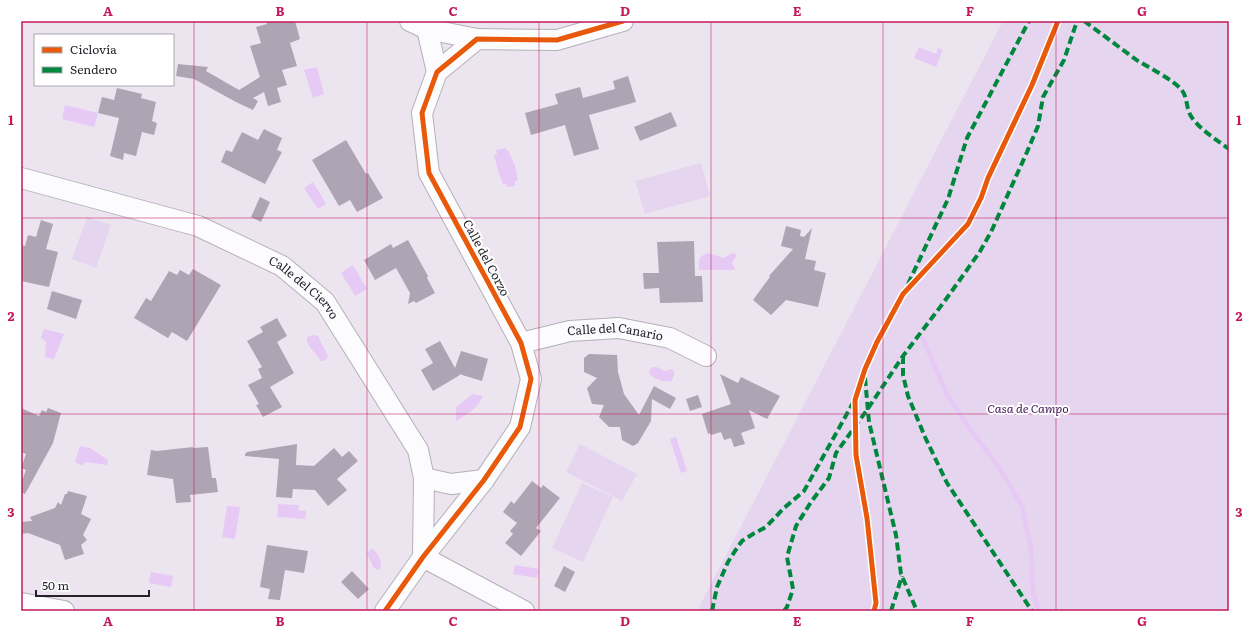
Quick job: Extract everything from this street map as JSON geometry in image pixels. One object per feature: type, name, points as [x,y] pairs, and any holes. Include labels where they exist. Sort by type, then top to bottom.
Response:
[{"type":"street","points":[[419,25],[477,39],[557,40],[623,21]]},
{"type":"street","points":[[419,25],[437,72],[477,39]]},
{"type":"street","name":"Calle del Corzo","points":[[385,611],[423,557],[484,480],[520,427],[531,379],[521,343],[429,173],[422,113],[437,72]]},
{"type":"street","name":"Calle del Ciervo","points":[[21,178],[198,226],[282,266],[325,302],[418,450],[424,478],[423,557]]},
{"type":"street","name":"Calle del Canario","points":[[521,343],[570,331],[619,328],[670,338],[706,356]]},
{"type":"street","points":[[424,478],[451,484],[484,480]]},
{"type":"street","points":[[423,557],[524,611]]},
{"type":"street","points":[[21,603],[64,611]]},
{"type":"green space","name":"Casa de Campo","points":[[1003,21],[1229,21],[1229,611],[697,611]]},
{"type":"green space","points":[[701,163],[710,196],[645,214],[635,181]]},
{"type":"green space","points":[[87,217],[111,225],[96,268],[72,259]]},
{"type":"green space","points":[[580,444],[637,474],[622,501],[566,472]]},
{"type":"green space","points":[[582,483],[613,497],[583,562],[552,548]]},
{"type":"shaded area","points":[[919,47],[936,54],[938,48],[943,50],[936,67],[914,58]]},
{"type":"shaded area","points":[[317,67],[324,94],[313,98],[304,70]]},
{"type":"shaded area","points":[[65,105],[98,113],[94,127],[62,119]]},
{"type":"shaded area","points":[[506,148],[506,151],[508,150],[515,166],[518,180],[515,181],[515,185],[511,187],[503,184],[494,155],[497,154],[496,150]]},
{"type":"shaded area","points":[[313,182],[326,204],[318,209],[304,188]]},
{"type":"shaded area","points":[[708,253],[724,258],[732,253],[737,255],[732,263],[735,269],[699,270],[700,257]]},
{"type":"shaded area","points":[[353,265],[367,289],[355,296],[341,273]]},
{"type":"shaded area","points":[[44,329],[64,334],[54,359],[45,357],[46,342],[41,338]]},
{"type":"shaded area","points":[[314,335],[318,336],[328,356],[326,359],[321,361],[307,343],[307,337]]},
{"type":"shaded area","points":[[654,367],[664,371],[672,369],[674,375],[671,381],[660,380],[649,374],[651,368]]},
{"type":"shaded area","points":[[473,394],[483,396],[475,407],[456,421],[456,407]]},
{"type":"shaded area","points":[[676,437],[687,471],[681,473],[670,439]]},
{"type":"shaded area","points":[[80,446],[90,448],[108,460],[107,465],[85,462],[82,466],[75,462]]},
{"type":"shaded area","points":[[278,504],[299,505],[298,510],[306,511],[305,519],[277,517]]},
{"type":"shaded area","points":[[227,506],[240,507],[235,539],[222,537]]},
{"type":"shaded area","points":[[371,549],[375,551],[380,561],[381,566],[378,570],[373,567],[367,553]]},
{"type":"shaded area","points":[[515,565],[539,569],[537,578],[513,574]]},
{"type":"shaded area","points":[[151,572],[173,576],[171,587],[149,583]]},
{"type":"building","points":[[266,21],[295,21],[300,39],[290,43],[297,66],[282,70],[287,85],[277,88],[281,102],[268,106],[264,92],[253,98],[258,101],[253,110],[194,79],[176,76],[178,64],[208,67],[206,71],[239,90],[260,77],[250,46],[261,43],[256,27],[267,24]]},
{"type":"building","points":[[628,76],[636,102],[589,115],[599,149],[574,156],[565,125],[531,135],[525,113],[558,104],[555,94],[580,87],[583,98],[615,89],[613,81]]},
{"type":"building","points":[[117,88],[142,94],[141,98],[156,102],[152,121],[157,123],[154,135],[142,132],[136,156],[124,153],[123,160],[110,156],[119,118],[98,113],[102,97],[114,100]]},
{"type":"building","points":[[671,112],[677,126],[640,141],[634,127]]},
{"type":"building","points":[[264,129],[282,138],[277,150],[282,152],[265,184],[221,162],[226,150],[232,152],[242,132],[258,140]]},
{"type":"building","points":[[346,140],[366,174],[368,173],[383,198],[357,212],[350,200],[339,206],[312,160]]},
{"type":"building","points":[[260,197],[270,202],[261,222],[251,217]]},
{"type":"building","points":[[41,220],[53,224],[46,249],[58,252],[49,287],[21,281],[21,245],[25,246],[28,235],[36,237]]},
{"type":"building","points":[[786,226],[801,230],[800,236],[804,237],[812,228],[805,259],[816,261],[814,270],[826,273],[818,307],[786,300],[771,315],[753,300],[770,277],[769,276],[793,249],[781,246]]},
{"type":"building","points":[[408,240],[428,276],[427,278],[435,293],[416,303],[414,301],[408,304],[410,293],[396,268],[375,280],[364,260],[391,244],[393,248]]},
{"type":"building","points":[[694,241],[695,276],[702,276],[703,302],[660,303],[659,288],[644,289],[643,273],[659,273],[657,242]]},
{"type":"building","points":[[193,269],[221,285],[187,341],[172,332],[168,338],[134,318],[146,298],[151,301],[169,271],[177,275],[180,270],[189,275]]},
{"type":"building","points":[[52,291],[82,300],[76,319],[47,309]]},
{"type":"building","points":[[277,318],[287,336],[277,342],[294,373],[270,387],[282,407],[263,417],[256,405],[259,404],[248,385],[262,378],[258,369],[262,367],[247,341],[263,332],[260,327]]},
{"type":"building","points":[[440,341],[455,368],[461,351],[488,359],[482,381],[459,374],[460,375],[433,391],[421,370],[433,363],[425,349]]},
{"type":"building","points":[[589,354],[617,355],[618,372],[624,394],[639,415],[654,386],[676,398],[670,409],[652,399],[651,421],[638,443],[633,446],[622,440],[620,427],[609,427],[599,417],[604,405],[592,404],[587,388],[597,378],[584,372],[584,358]]},
{"type":"building","points":[[720,374],[738,383],[741,377],[780,396],[767,419],[749,410],[755,428],[741,433],[745,444],[734,447],[731,438],[724,440],[721,432],[711,435],[710,433],[708,434],[702,414],[731,404]]},
{"type":"building","points":[[698,395],[702,407],[690,411],[686,399]]},
{"type":"building","points":[[21,408],[39,416],[42,410],[46,412],[48,408],[61,413],[53,443],[25,494],[21,492],[21,483],[26,470],[21,468],[26,454],[21,452]]},
{"type":"building","points":[[297,444],[296,465],[314,466],[334,448],[342,457],[349,451],[358,461],[337,479],[347,490],[328,506],[315,490],[293,489],[292,498],[276,497],[279,459],[245,456],[247,452]]},
{"type":"building","points":[[208,447],[212,478],[216,478],[218,492],[190,495],[191,502],[176,503],[173,479],[147,475],[151,450],[157,451]]},
{"type":"building","points":[[532,481],[541,488],[543,485],[560,498],[536,528],[541,531],[521,556],[505,543],[513,534],[510,531],[517,523],[503,512],[511,501],[514,504]]},
{"type":"building","points":[[68,491],[87,496],[81,514],[91,519],[83,535],[87,540],[81,545],[84,554],[65,560],[60,545],[28,533],[21,534],[21,522],[32,521],[30,517],[55,508],[58,502],[61,505],[65,494],[67,494]]},
{"type":"building","points":[[267,545],[308,551],[304,573],[285,570],[280,600],[268,599],[270,589],[260,587]]},
{"type":"building","points":[[564,566],[575,572],[565,592],[554,586]]},
{"type":"building","points":[[352,571],[369,589],[358,599],[341,582]]},
{"type":"waterway","points":[[923,339],[947,394],[972,432],[1001,470],[1022,507],[1031,548],[1033,592],[1039,611]]},
{"type":"marked path","points":[[908,284],[948,199],[967,138],[1029,21]]},
{"type":"marked path","points":[[784,611],[787,607],[793,589],[787,557],[796,526],[811,502],[829,478],[836,453],[903,356],[979,253],[991,232],[1038,126],[1043,97],[1064,60],[1077,21]]},
{"type":"marked path","points":[[1084,21],[1138,61],[1161,74],[1181,89],[1192,117],[1206,132],[1229,149]]},
{"type":"marked path","points":[[903,356],[903,375],[908,396],[925,437],[947,483],[1032,611]]},
{"type":"marked path","points":[[865,378],[869,422],[896,535],[901,574],[917,611]]},
{"type":"marked path","points":[[712,611],[717,587],[728,562],[735,551],[742,541],[766,527],[784,508],[804,491],[854,401]]},
{"type":"marked path","points":[[891,611],[902,576]]},
{"type":"cycle path","points":[[385,611],[423,557],[484,480],[520,427],[531,379],[521,343],[429,173],[422,113],[437,72],[477,39],[557,40],[623,21]]},
{"type":"cycle path","points":[[874,611],[876,603],[867,518],[856,455],[855,400],[865,369],[877,342],[903,294],[968,224],[1032,85],[1058,21]]}]
